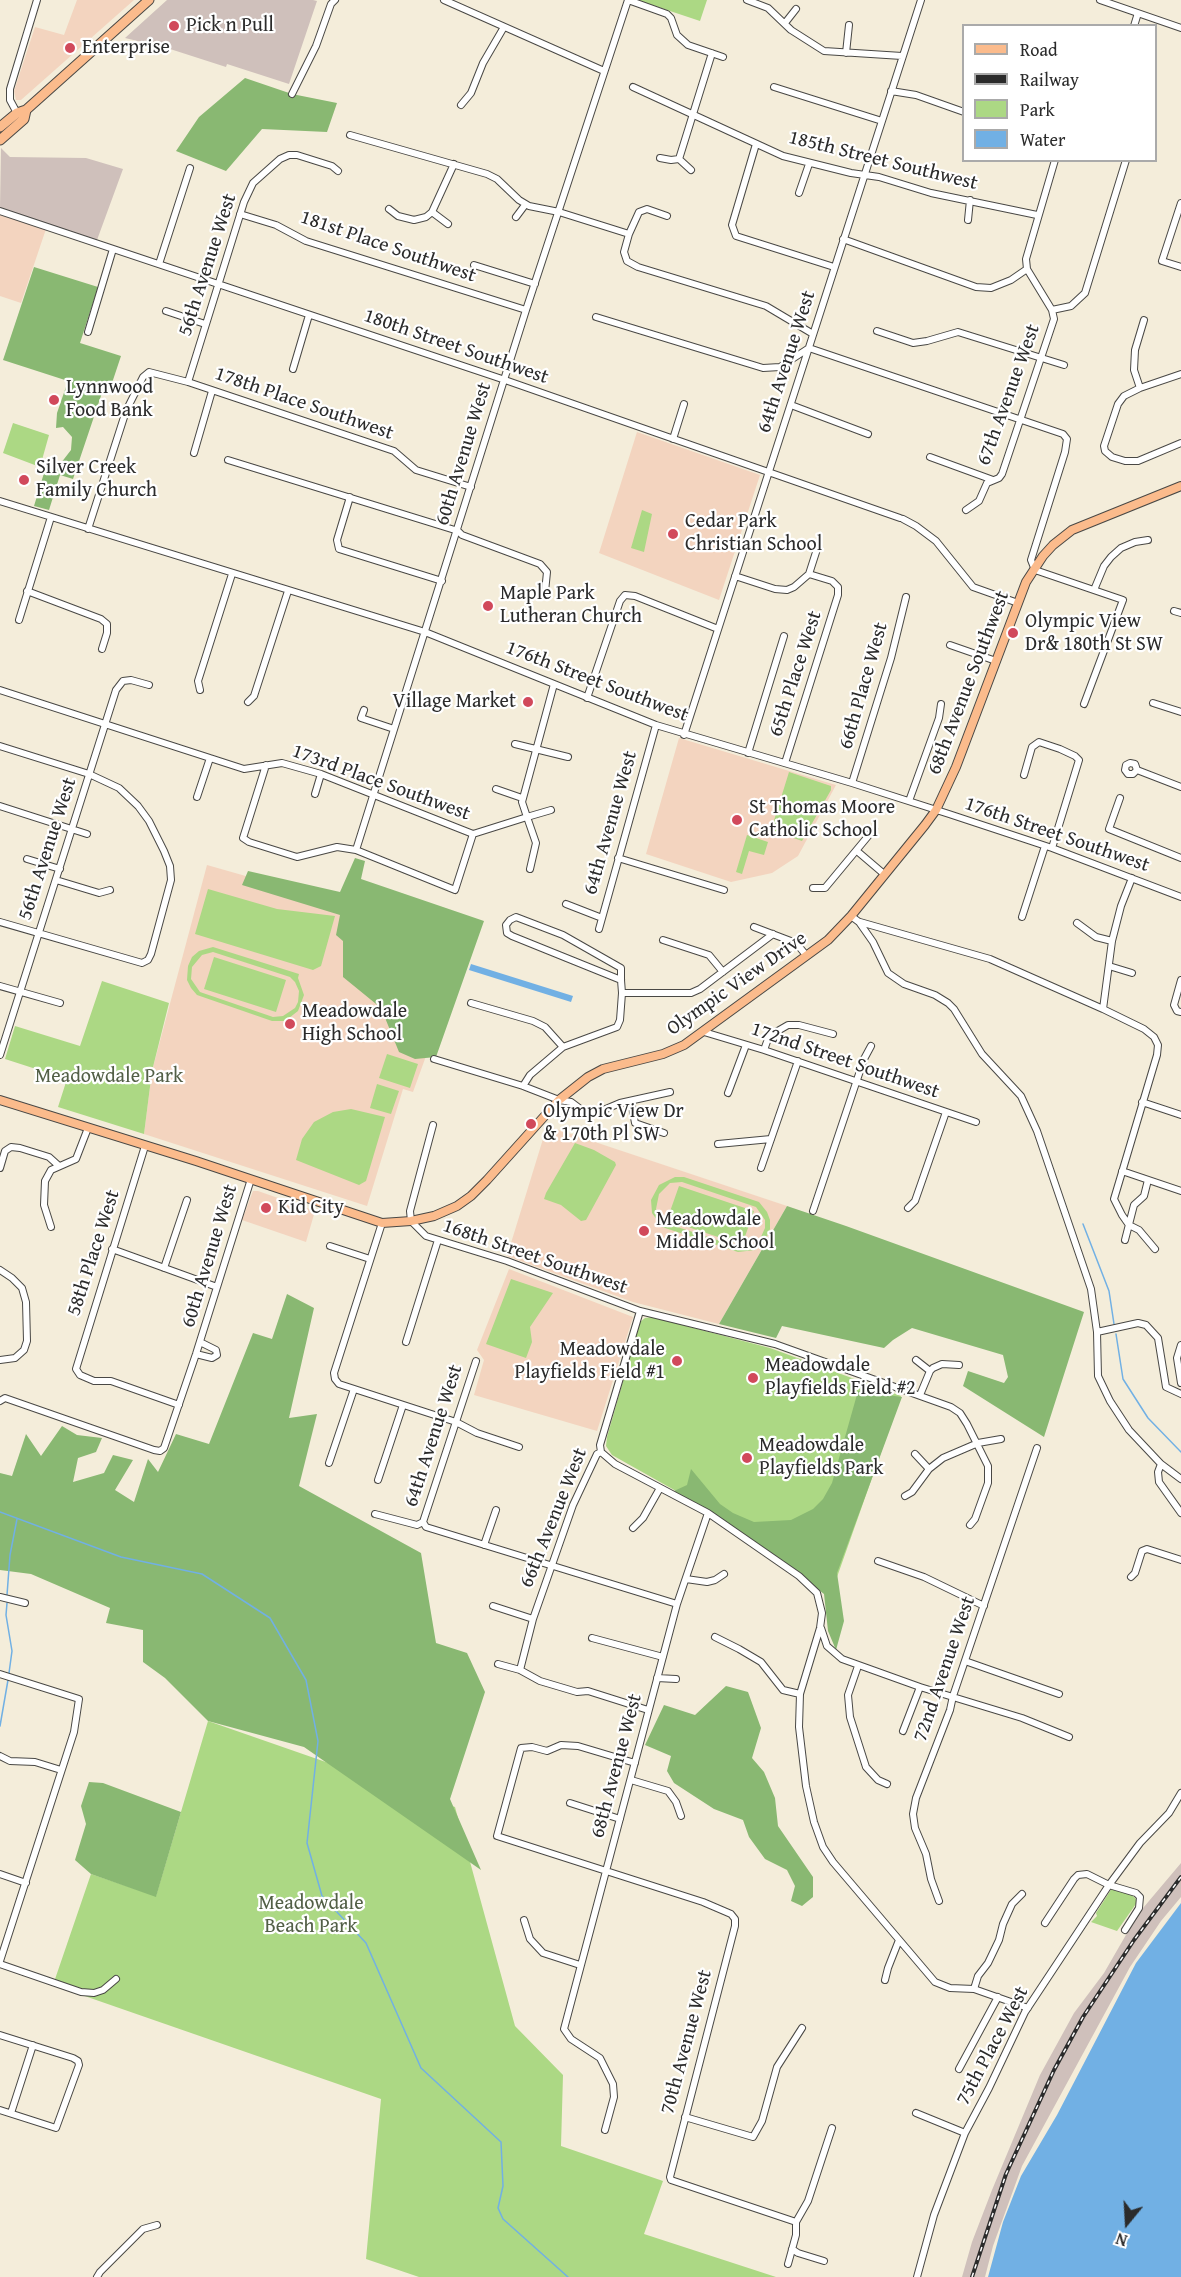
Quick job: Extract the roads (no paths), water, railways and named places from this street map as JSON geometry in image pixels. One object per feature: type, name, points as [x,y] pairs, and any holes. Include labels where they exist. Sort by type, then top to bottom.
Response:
[{"type":"highway","points":[[0,127],[22,111],[149,0]]},
{"type":"highway","points":[[0,140],[24,119],[22,111]]},
{"type":"main road","points":[[1035,570],[1053,545],[1072,530],[1181,486]]},
{"type":"main road","name":"68th Avenue Southwest","points":[[936,810],[956,767],[1026,582],[1035,570]]},
{"type":"main road","name":"Olympic View Drive","points":[[411,1221],[446,1211],[471,1196],[559,1100],[588,1077],[603,1069],[663,1054],[684,1045],[828,940],[851,916],[936,810]]},
{"type":"main road","points":[[0,1100],[382,1223],[411,1221]]},
{"type":"street","points":[[22,111],[10,100],[10,89],[37,0]]},
{"type":"street","points":[[292,94],[316,46],[331,4],[335,0]]},
{"type":"street","points":[[444,0],[604,71]]},
{"type":"street","points":[[628,0],[667,14],[671,18],[677,35],[684,42],[723,57]]},
{"type":"street","name":"60th Avenue West","points":[[356,850],[526,310],[628,0]]},
{"type":"street","points":[[747,0],[768,8],[819,49],[902,56]]},
{"type":"street","name":"64th Avenue West","points":[[684,735],[921,0]]},
{"type":"street","points":[[1100,0],[1181,28]]},
{"type":"street","points":[[784,23],[796,9]]},
{"type":"street","points":[[1135,24],[1138,13]]},
{"type":"street","points":[[846,53],[849,25]]},
{"type":"street","points":[[462,105],[471,93],[483,63],[504,27]]},
{"type":"street","points":[[679,159],[712,53]]},
{"type":"street","name":"185th Street Southwest","points":[[633,87],[783,156],[809,164],[865,174],[930,193],[1037,214]]},
{"type":"street","points":[[774,87],[882,121]]},
{"type":"street","points":[[891,91],[916,95],[962,112]]},
{"type":"street","points":[[350,135],[454,164],[497,179],[525,205],[559,212],[629,234]]},
{"type":"street","points":[[756,144],[732,225],[736,236],[834,267]]},
{"type":"street","name":"56th Avenue West","points":[[188,382],[240,214],[253,183],[286,156],[297,155],[332,166],[338,171]]},
{"type":"street","points":[[660,158],[679,159],[691,170]]},
{"type":"street","points":[[1052,310],[1027,269],[1026,259],[1053,162]]},
{"type":"street","name":"67th Avenue West","points":[[966,510],[979,501],[987,483],[999,478],[1002,474],[1054,319],[1052,310],[1071,306],[1084,293],[1125,162]]},
{"type":"street","points":[[389,209],[398,216],[414,220],[426,217],[432,212],[454,164]]},
{"type":"street","points":[[800,193],[809,164]]},
{"type":"street","points":[[159,264],[190,168]]},
{"type":"street","points":[[968,220],[970,200]]},
{"type":"street","points":[[1181,203],[1162,261],[1181,267]]},
{"type":"street","points":[[516,217],[525,205]]},
{"type":"street","points":[[667,216],[646,209],[639,212],[624,252],[627,261],[638,267],[766,306],[813,334]]},
{"type":"street","name":"180th Street Southwest","points":[[0,211],[505,380],[901,519],[916,526],[936,541],[972,587],[1018,603]]},
{"type":"street","points":[[432,212],[448,224]]},
{"type":"street","name":"181st Place Southwest","points":[[240,214],[276,225],[306,241],[526,310]]},
{"type":"street","points":[[843,239],[976,287],[992,288],[1011,280],[1027,269]]},
{"type":"street","points":[[88,332],[113,249]]},
{"type":"street","points":[[474,265],[535,284]]},
{"type":"street","points":[[166,311],[205,324]]},
{"type":"street","points":[[293,369],[309,315]]},
{"type":"street","points":[[596,316],[763,368],[780,367],[809,348],[1063,434],[1067,438],[1031,560],[1035,570],[1123,600],[1084,704]]},
{"type":"street","points":[[1140,388],[1134,370],[1135,350],[1144,320]]},
{"type":"street","points":[[877,331],[913,343],[958,332],[1064,365]]},
{"type":"street","name":"178th Place Southwest","points":[[88,529],[129,404],[145,374],[154,372],[394,451],[416,470],[471,487]]},
{"type":"street","points":[[1181,374],[1124,396],[1118,404],[1104,446],[1105,452],[1112,457],[1125,461],[1138,461],[1181,443]]},
{"type":"street","points":[[194,453],[212,391]]},
{"type":"street","points":[[673,439],[684,404]]},
{"type":"street","points":[[791,405],[868,434]]},
{"type":"street","points":[[930,457],[993,480]]},
{"type":"street","points":[[228,460],[458,531],[462,535],[543,566],[548,575],[545,592]]},
{"type":"street","points":[[350,497],[337,540],[338,547],[345,552],[442,581]]},
{"type":"street","name":"176th Street Southwest","points":[[0,501],[425,632],[684,735],[909,801],[1049,847],[1181,897]]},
{"type":"street","points":[[19,620],[51,517]]},
{"type":"street","points":[[1094,590],[1104,566],[1111,557],[1121,548],[1148,540]]},
{"type":"street","points":[[735,576],[775,589],[787,590],[809,574],[818,546]]},
{"type":"street","points":[[200,690],[198,681],[232,574]]},
{"type":"street","name":"65th Place West","points":[[784,763],[838,595],[838,587],[832,581],[809,574]]},
{"type":"street","points":[[27,591],[101,619],[107,624],[102,649]]},
{"type":"street","points":[[248,702],[254,696],[288,591]]},
{"type":"street","points":[[587,698],[620,602],[626,596],[635,596],[718,629]]},
{"type":"street","name":"66th Place West","points":[[852,783],[891,658],[906,597]]},
{"type":"street","points":[[1174,610],[1181,613]]},
{"type":"street","points":[[748,753],[784,636]]},
{"type":"street","points":[[950,645],[996,661]]},
{"type":"street","name":"56th Avenue West","points":[[0,1052],[116,690],[123,681],[131,680],[149,685]]},
{"type":"street","points":[[530,869],[536,843],[522,798],[554,684]]},
{"type":"street","name":"173rd Place Southwest","points":[[0,690],[244,769],[282,762],[321,774],[473,834],[551,810]]},
{"type":"street","points":[[1153,703],[1181,712]]},
{"type":"street","points":[[909,801],[939,718],[941,704]]},
{"type":"street","points":[[364,710],[361,718],[394,729]]},
{"type":"street","name":"64th Avenue West","points":[[599,929],[656,725]]},
{"type":"street","points":[[1022,917],[1049,847],[1078,760],[1075,756],[1040,742],[1032,747],[1023,775]]},
{"type":"street","points":[[515,744],[568,757]]},
{"type":"street","points":[[0,746],[89,774],[119,788],[138,806],[149,821],[170,866],[171,880],[151,954],[148,960],[142,963],[0,922]]},
{"type":"street","points":[[197,797],[210,758]]},
{"type":"street","points":[[266,765],[243,838],[249,842],[297,857],[313,857],[337,847],[356,850],[455,890],[473,834]]},
{"type":"street","points":[[1137,770],[1181,787]]},
{"type":"street","points":[[315,794],[321,774]]},
{"type":"street","points":[[496,789],[522,798]]},
{"type":"street","points":[[1120,798],[1109,829],[1181,858]]},
{"type":"street","points":[[0,806],[87,834]]},
{"type":"street","points":[[813,888],[825,888],[874,828]]},
{"type":"street","points":[[857,851],[884,874]]},
{"type":"street","points":[[618,858],[724,890]]},
{"type":"street","points":[[27,859],[60,869]]},
{"type":"street","points":[[1103,1009],[1112,942],[1121,906],[1132,878]]},
{"type":"street","points":[[56,880],[99,894],[110,890]]},
{"type":"street","points":[[566,904],[602,918]]},
{"type":"street","points":[[851,916],[859,922],[873,942],[888,973],[904,984],[936,995],[948,1003],[982,1054],[1021,1096],[1028,1108],[1091,1290],[1097,1332],[1098,1376],[1110,1401],[1129,1430],[1161,1464],[1181,1479]]},
{"type":"street","points":[[523,1086],[530,1074],[563,1047],[617,1027],[620,1020],[622,993],[621,968],[563,935],[516,917],[506,925],[507,933],[512,936],[621,980]]},
{"type":"street","points":[[859,922],[990,959],[1103,1009],[1144,1029],[1154,1037],[1158,1045],[1157,1055],[1114,1199],[1129,1224],[1139,1230],[1155,1250]]},
{"type":"street","points":[[1077,923],[1096,937],[1112,942]]},
{"type":"street","points":[[754,927],[796,943],[806,955]]},
{"type":"street","points":[[622,993],[691,993],[700,989],[773,934]]},
{"type":"street","points":[[663,940],[709,955],[723,972]]},
{"type":"street","points":[[1109,966],[1132,973]]},
{"type":"street","points":[[1181,980],[1174,1005],[1177,1011],[1181,1012]]},
{"type":"street","points":[[0,986],[60,1003]]},
{"type":"street","points":[[471,1003],[533,1021],[545,1027],[563,1047]]},
{"type":"street","points":[[764,1050],[769,1036],[789,1025],[799,1025],[832,1034]]},
{"type":"street","name":"172nd Street Southwest","points":[[704,1032],[976,1122]]},
{"type":"street","points":[[728,1093],[746,1045]]},
{"type":"street","points":[[813,1211],[871,1046]]},
{"type":"street","points":[[434,1059],[571,1102],[587,1114],[670,1092]]},
{"type":"street","points":[[761,1168],[798,1062]]},
{"type":"street","points":[[631,1101],[635,1123],[664,1133]]},
{"type":"street","points":[[1142,1102],[1181,1114]]},
{"type":"street","points":[[908,1208],[915,1201],[946,1112]]},
{"type":"street","points":[[411,1221],[410,1211],[433,1125]]},
{"type":"street","points":[[51,1227],[44,1205],[43,1188],[51,1170],[76,1159],[88,1128]]},
{"type":"street","points":[[718,1144],[771,1139]]},
{"type":"street","name":"58th Place West","points":[[145,1146],[76,1370],[80,1375],[94,1381],[111,1381],[179,1405]]},
{"type":"street","points":[[0,1168],[5,1151],[11,1147],[49,1157],[58,1166]]},
{"type":"street","points":[[1122,1171],[1181,1191]]},
{"type":"street","name":"60th Avenue West","points":[[0,1401],[5,1398],[160,1451],[164,1448],[251,1179]]},
{"type":"street","points":[[1125,1240],[1134,1205],[1144,1196],[1149,1180]]},
{"type":"street","points":[[164,1268],[187,1200]]},
{"type":"street","name":"168th Street Southwest","points":[[411,1221],[426,1236],[507,1261],[640,1311],[776,1344],[951,1407],[960,1413],[978,1443],[988,1466],[988,1483],[975,1519],[970,1525]]},
{"type":"street","points":[[382,1223],[334,1373],[335,1379],[339,1384],[456,1422],[519,1447]]},
{"type":"street","points":[[406,1342],[438,1240]]},
{"type":"street","points":[[330,1246],[370,1259]]},
{"type":"street","points":[[112,1249],[217,1287]]},
{"type":"street","points":[[0,1270],[22,1288],[26,1302],[27,1341],[24,1350],[15,1358],[0,1360]]},
{"type":"street","name":"66th Avenue West","points":[[520,1670],[550,1565],[573,1505],[597,1454],[601,1452],[603,1435],[640,1311]]},
{"type":"street","points":[[1097,1332],[1138,1323],[1146,1325],[1158,1338],[1166,1387],[1173,1392],[1180,1388],[1177,1358],[1181,1345]]},
{"type":"street","name":"60th Avenue West","points":[[196,1354],[212,1358],[217,1355],[216,1350],[200,1342]]},
{"type":"street","points":[[916,1360],[930,1371]]},
{"type":"street","name":"64th Avenue West","points":[[423,1522],[476,1361]]},
{"type":"street","points":[[920,1395],[930,1371],[942,1364],[959,1365]]},
{"type":"street","points":[[329,1462],[354,1389]]},
{"type":"street","points":[[378,1480],[403,1405]]},
{"type":"street","points":[[905,1496],[912,1492],[929,1469],[943,1458],[978,1443],[1001,1439]]},
{"type":"street","name":"72nd Avenue West","points":[[939,1901],[931,1879],[926,1854],[915,1828],[913,1814],[918,1789],[950,1710],[1037,1448]]},
{"type":"street","points":[[601,1452],[615,1464],[708,1513],[808,1584],[817,1593],[821,1603],[820,1628],[800,1694],[799,1727],[806,1786],[820,1840],[833,1862],[935,1982],[950,1988],[974,1989],[1028,2008]]},
{"type":"street","points":[[915,1454],[929,1469]]},
{"type":"street","points":[[1161,1464],[1158,1472],[1159,1482],[1181,1513]]},
{"type":"street","points":[[633,1528],[643,1518],[660,1488]]},
{"type":"street","points":[[484,1545],[496,1510]]},
{"type":"street","name":"68th Avenue West","points":[[605,2130],[614,2097],[613,2084],[600,2058],[571,2038],[564,2029],[677,1605],[708,1513]]},
{"type":"street","points":[[375,1514],[417,1526],[423,1522],[426,1527],[677,1605]]},
{"type":"street","points":[[1131,1577],[1135,1573],[1142,1551],[1146,1549],[1181,1560]]},
{"type":"street","points":[[878,1561],[924,1577],[984,1606]]},
{"type":"street","points":[[686,1579],[707,1582],[724,1574]]},
{"type":"street","points":[[0,1597],[25,1603]]},
{"type":"street","points":[[493,1606],[533,1619]]},
{"type":"street","points":[[820,1628],[827,1646],[833,1653],[858,1666],[1022,1718],[1069,1737]]},
{"type":"street","points":[[715,1637],[761,1662],[783,1690],[800,1694]]},
{"type":"street","points":[[592,1638],[663,1657]]},
{"type":"street","points":[[965,1661],[1059,1694]]},
{"type":"street","points":[[498,1664],[520,1670],[540,1681],[577,1692],[588,1692],[648,1710]]},
{"type":"street","points":[[858,1666],[848,1695],[850,1718],[866,1767],[878,1780],[887,1784]]},
{"type":"street","points":[[0,1674],[79,1699],[74,1732],[0,1963],[81,1992],[94,1993],[103,1990],[117,1979]]},
{"type":"street","points":[[657,1678],[676,1679]]},
{"type":"street","points":[[903,1731],[920,1687]]},
{"type":"street","points":[[607,1870],[497,1836],[520,1748],[532,1747],[547,1751],[561,1745],[578,1746],[635,1763]]},
{"type":"street","points":[[0,1756],[10,1761],[35,1762],[61,1770]]},
{"type":"street","points":[[631,1779],[668,1791],[676,1802],[681,1816]]},
{"type":"street","name":"75th Place West","points":[[917,2277],[932,2221],[965,2133],[1028,2008],[1109,1885],[1140,1843],[1169,1813],[1181,1793]]},
{"type":"street","points":[[570,1803],[620,1819]]},
{"type":"street","name":"70th Avenue West","points":[[607,1870],[703,1902],[731,1914],[735,1919],[670,2172],[671,2180],[796,2222]]},
{"type":"street","points":[[0,1874],[26,1883]]},
{"type":"street","points":[[1045,1923],[1078,1875],[1087,1874],[1109,1885],[1136,1893],[1140,1897],[1139,1908],[1125,1930]]},
{"type":"street","points":[[974,1989],[978,1976],[988,1963],[999,1940],[1002,1924],[1012,1904],[1022,1894]]},
{"type":"street","points":[[524,1920],[530,1939],[543,1953],[580,1965]]},
{"type":"street","points":[[885,1980],[899,1940]]},
{"type":"street","points":[[959,2069],[998,1997]]},
{"type":"street","points":[[685,2117],[753,2137],[762,2121],[777,2067],[802,2028]]},
{"type":"street","points":[[0,2035],[78,2061],[79,2066],[56,2128],[0,2110]]},
{"type":"street","points":[[11,2113],[33,2045]]},
{"type":"street","points":[[916,2113],[965,2133]]},
{"type":"street","points":[[788,2264],[796,2235],[796,2222],[808,2201],[832,2128]]},
{"type":"street","points":[[97,2277],[143,2229],[157,2225]]},
{"type":"street","points":[[792,2249],[824,2261]]},
{"type":"water","points":[[471,964],[573,996],[571,1002],[469,970]]},
{"type":"water","points":[[1181,1903],[1181,2277],[988,2277],[1003,2222],[1021,2176],[1057,2115],[1136,1963]]},
{"type":"waterway","points":[[1083,1224],[1109,1291],[1114,1324]]},
{"type":"waterway","points":[[1116,1334],[1123,1379],[1148,1418],[1181,1452]]},
{"type":"waterway","points":[[0,1512],[121,1557],[202,1574],[270,1618],[306,1680],[318,1741],[307,1843],[322,1896],[366,1943],[421,2068],[501,2142],[503,2186],[498,2208],[503,2219],[568,2277]]},
{"type":"waterway","points":[[7,1595],[10,1555],[17,1519]]},
{"type":"waterway","points":[[7,1603],[6,1615],[12,1651],[9,1673]]},
{"type":"waterway","points":[[0,1726],[8,1680]]},
{"type":"railway","points":[[972,2277],[1006,2174],[1054,2070],[1083,2017],[1134,1940],[1181,1877]]},
{"type":"place","name":"Pick n Pull","points":[[174,26]]},
{"type":"place","name":"Enterprise","points":[[70,48]]},
{"type":"place","name":"Lynnwood Food Bank","points":[[54,400]]},
{"type":"place","name":"Silver Creek Family Church","points":[[24,480]]},
{"type":"place","name":"Cedar Park Christian School","points":[[673,534]]},
{"type":"place","name":"Maple Park Lutheran Church","points":[[488,606]]},
{"type":"place","name":"Olympic View Dr& 180th St SW","points":[[1013,633]]},
{"type":"place","name":"Village Market","points":[[528,702]]},
{"type":"place","name":"St Thomas Moore Catholic School","points":[[737,820]]},
{"type":"place","name":"Meadowdale High School","points":[[290,1024]]},
{"type":"place","name":"Olympic View Dr & 170th Pl SW","points":[[531,1124]]},
{"type":"place","name":"Kid City","points":[[266,1208]]},
{"type":"place","name":"Meadowdale Middle School","points":[[644,1231]]},
{"type":"place","name":"Meadowdale Playfields Field #1","points":[[677,1361]]},
{"type":"place","name":"Meadowdale Playfields Field #2","points":[[753,1378]]},
{"type":"place","name":"Meadowdale Playfields Park","points":[[747,1458]]},
{"type":"park label","name":"Meadowdale Park","points":[[109,1077]]},
{"type":"park label","name":"Meadowdale Beach Park","points":[[311,1916]]}]
